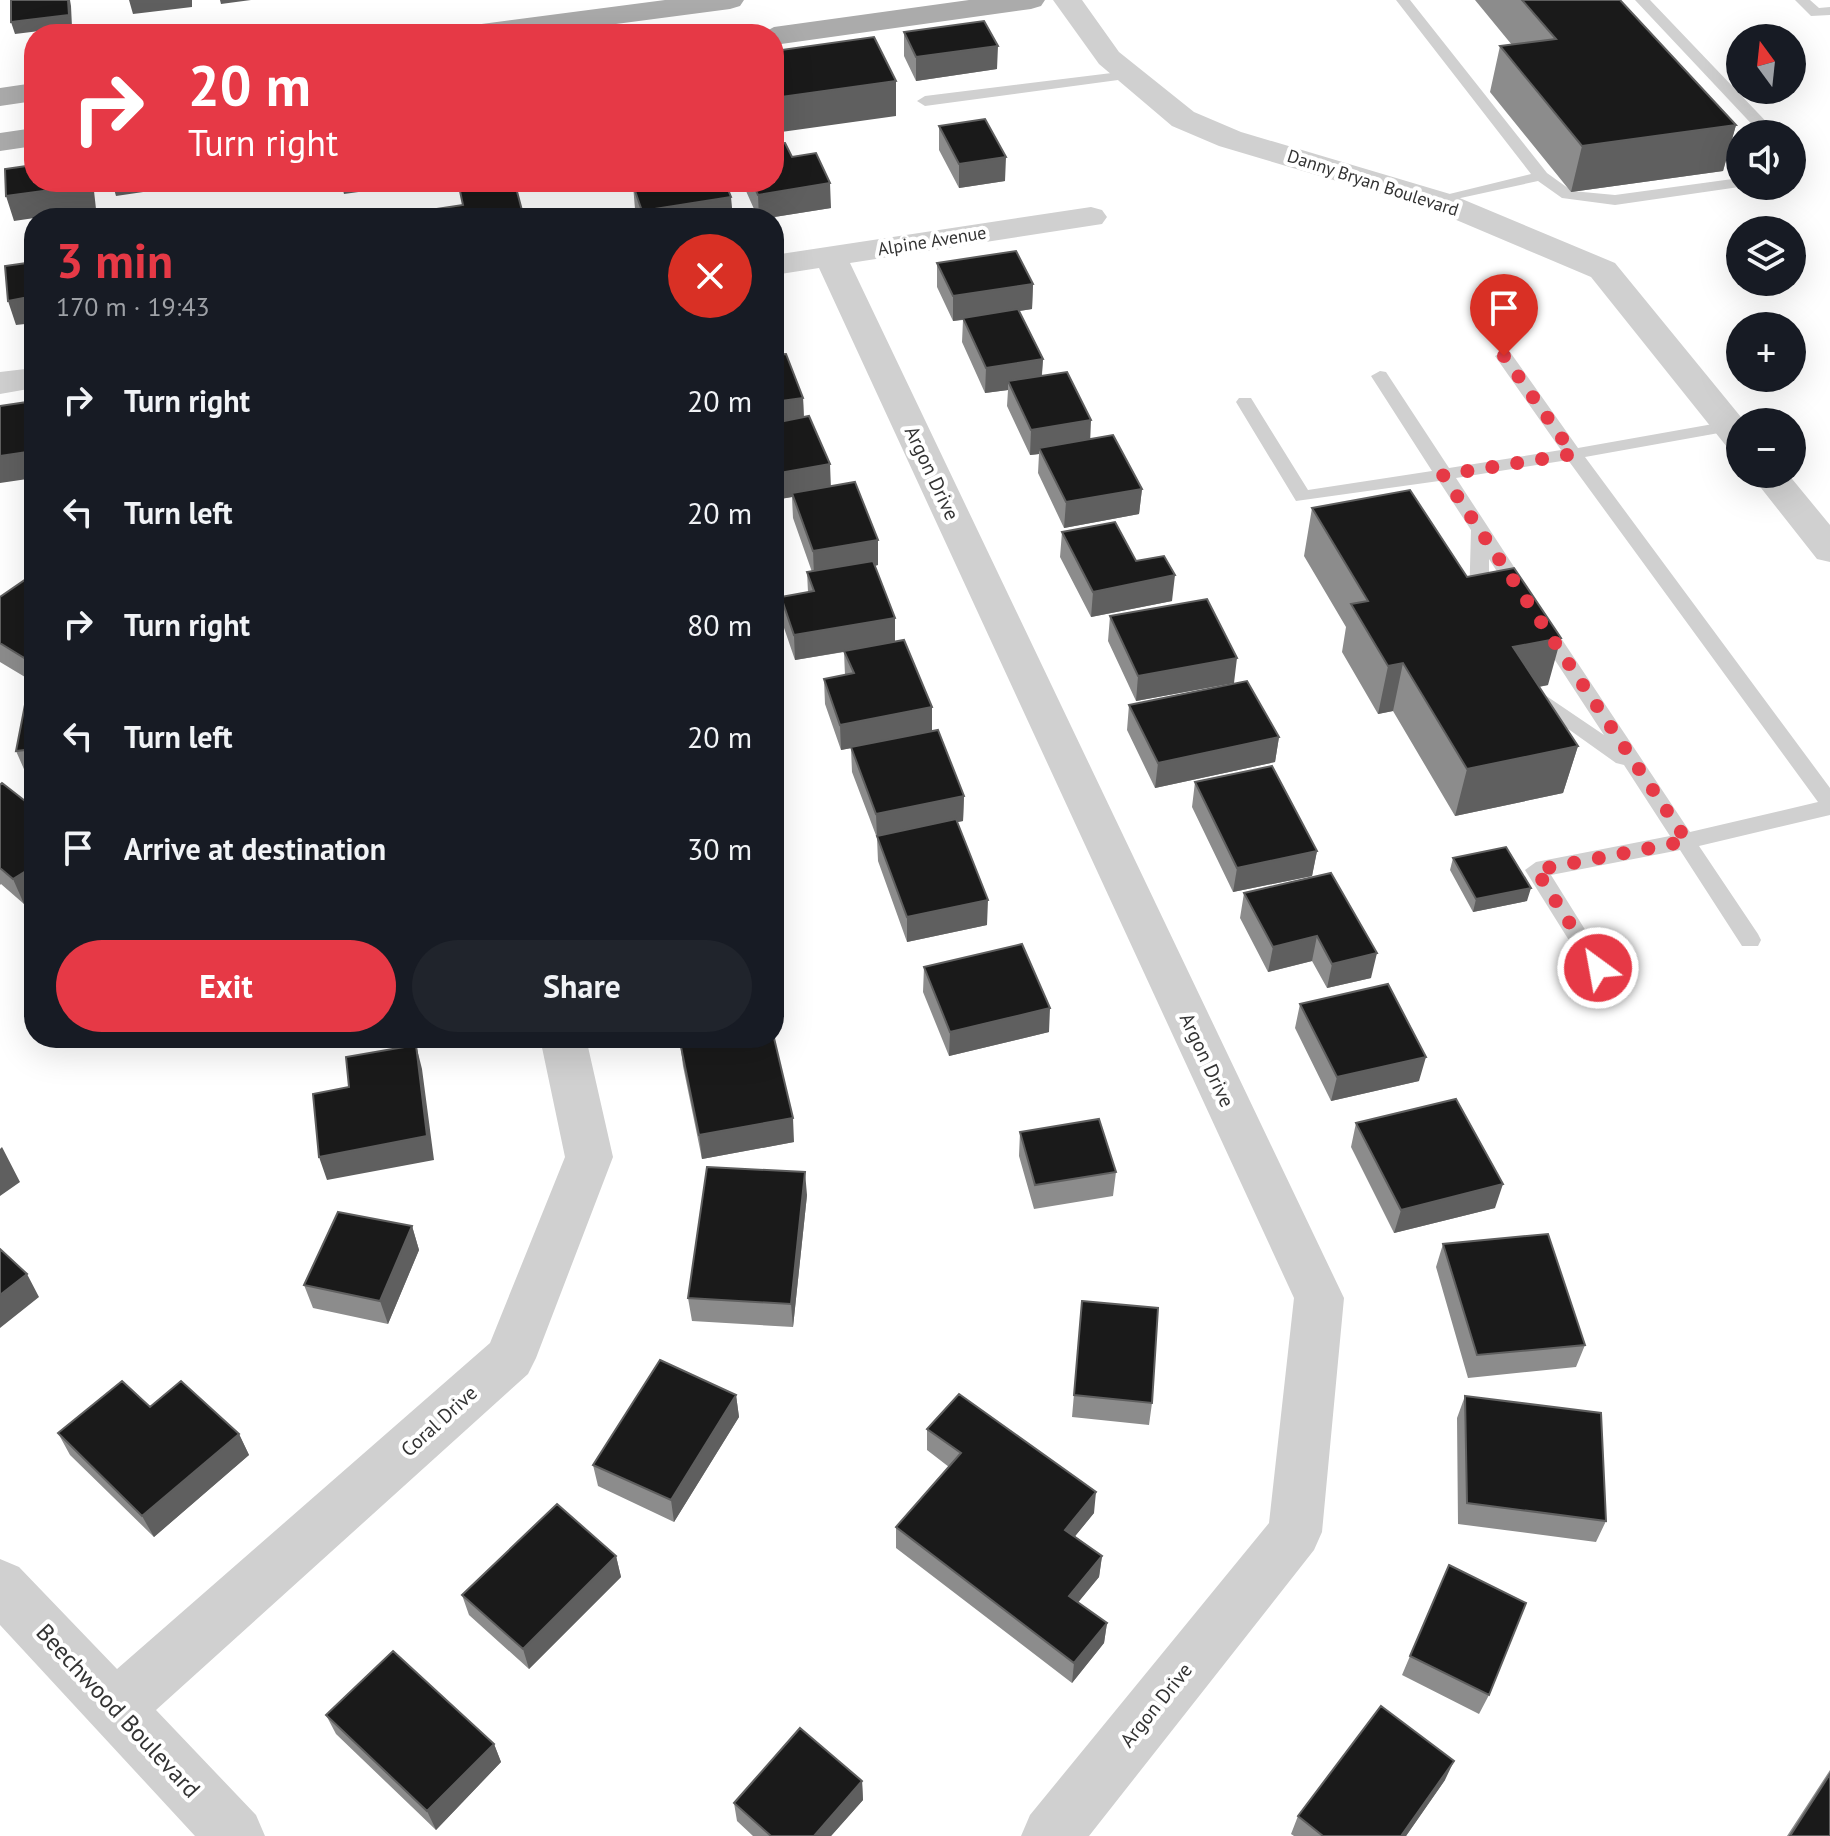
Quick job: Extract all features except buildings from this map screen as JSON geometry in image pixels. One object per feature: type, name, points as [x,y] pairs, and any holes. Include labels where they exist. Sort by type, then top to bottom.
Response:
[{"type":"main road","points":[[549,24],[730,0]]},
{"type":"main road","points":[[784,35],[1031,0]]},
{"type":"main road","points":[[0,107],[20,94]]},
{"type":"main road","points":[[0,142],[24,138]]},
{"type":"street","name":"Danny Bryan Boulevard","points":[[1067,0],[1109,58],[1183,119],[1230,139],[1439,201],[1603,270],[1726,422]]},
{"type":"street","name":"Alpine Avenue","points":[[784,263],[1091,217]]},
{"type":"street","name":"Argon Drive","points":[[830,256],[1319,1298],[1295,1532],[1051,1836]]},
{"type":"street","points":[[0,383],[24,379]]},
{"type":"street","points":[[1779,488],[1830,550]]},
{"type":"street","name":"Coral Drive","points":[[115,1709],[510,1358],[589,1157],[565,1048]]},
{"type":"street","name":"Beechwood Boulevard","points":[[0,1585],[235,1836]]},
{"type":"lane","points":[[1403,0],[1541,176],[1568,195],[1615,200],[1726,185]]},
{"type":"lane","points":[[1642,0],[1757,120]]},
{"type":"lane","points":[[1802,0],[1816,13],[1830,11]]},
{"type":"lane","points":[[925,101],[1128,75]]},
{"type":"lane","points":[[1439,201],[1541,176]]},
{"type":"lane","points":[[1504,356],[1830,805],[1687,841],[1536,870],[1598,968]]},
{"type":"lane","points":[[1380,376],[1750,940]]},
{"type":"lane","points":[[1245,402],[1303,497],[1573,454],[1726,434]]},
{"type":"lane","points":[[1479,621],[1480,530]]},
{"type":"lane","points":[[1523,690],[1634,766]]},
{"type":"route","points":[[1504,356],[1573,454],[1443,475],[1634,766],[1687,841],[1536,870],[1598,968]]}]
